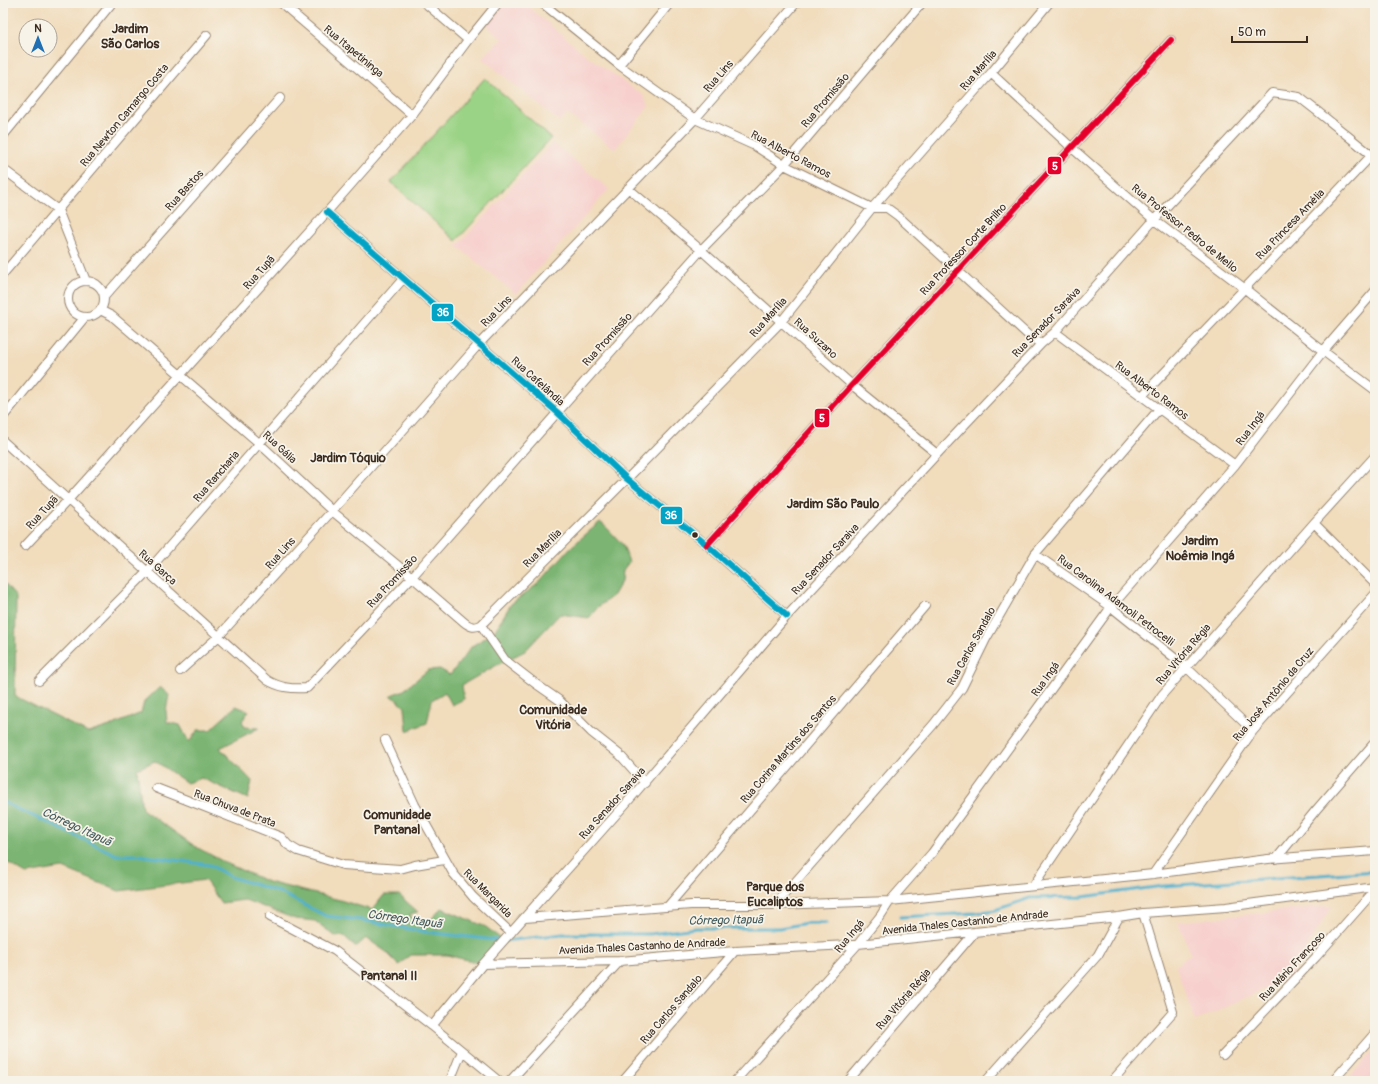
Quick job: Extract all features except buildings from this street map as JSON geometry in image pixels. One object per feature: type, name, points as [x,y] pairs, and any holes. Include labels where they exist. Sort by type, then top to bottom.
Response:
[{"type":"street","points":[[3,136],[112,3]]},
{"type":"street","name":"Rua Itapetininga","points":[[281,3],[412,115]]},
{"type":"street","points":[[425,3],[468,40]]},
{"type":"street","name":"Rua Tupã","points":[[25,546],[327,212],[412,115],[468,40],[498,3]]},
{"type":"street","name":"Rua Alberto Ramos","points":[[542,3],[619,65],[695,119],[754,146],[784,165],[872,208],[887,208],[893,212],[1028,335],[1041,344]]},
{"type":"street","points":[[619,65],[670,3]]},
{"type":"street","name":"Rua Lins","points":[[180,671],[219,636],[480,344],[695,119],[796,3]]},
{"type":"street","name":"Rua Promissão","points":[[307,688],[412,577],[556,412],[701,250],[784,165],[922,3]]},
{"type":"street","name":"Rua Marília","points":[[481,625],[781,322],[872,208],[991,73],[1049,3]]},
{"type":"street","name":"Rua Newton Camargo Costa","points":[[3,274],[207,35]]},
{"type":"street","name":"Rua Professor Corte Brilho","points":[[708,545],[852,385],[959,271],[1170,40]]},
{"type":"street","name":"Rua Professor Pedro de Mello","points":[[991,73],[1072,148],[1154,220],[1375,390]]},
{"type":"street","name":"Rua Senador Saraiva","points":[[432,1026],[483,964],[645,783],[787,616],[937,454],[1041,344],[1055,332],[1154,220],[1272,93],[1284,94],[1299,98],[1373,156]]},
{"type":"street","name":"Rua Bastos","points":[[104,297],[280,98]]},
{"type":"street","name":"Rua Princesa Amélia","points":[[1142,396],[1244,288],[1373,156]]},
{"type":"street","points":[[3,169],[58,210],[86,281]]},
{"type":"street","name":"Rua Suzano","points":[[628,188],[701,250],[852,385],[937,454]]},
{"type":"street","name":"Rua Cafelândia","points":[[327,212],[480,344],[627,478],[708,545],[787,616]]},
{"type":"street","name":"Rua Rancharia","points":[[39,681],[147,572],[403,279]]},
{"type":"street","points":[[86,281],[100,287],[104,297],[100,310],[95,315],[85,317],[75,313],[68,304],[68,298],[72,287],[77,283],[86,281]]},
{"type":"street","name":"Rua Ingá","points":[[735,1081],[858,944],[890,901],[932,853],[1111,608],[1235,465],[1323,351],[1375,291]]},
{"type":"street","name":"Rua Gália","points":[[100,310],[112,316],[181,374],[259,443],[332,511],[470,627],[477,627],[481,625]]},
{"type":"street","points":[[3,417],[85,317]]},
{"type":"street","name":"Rua Alberto Ramos","points":[[1055,332],[1235,465]]},
{"type":"street","name":"Rua Carlos Sandalo","points":[[775,905],[933,724],[962,688],[986,638],[1035,554],[1159,409]]},
{"type":"street","name":"Rua Garça","points":[[3,442],[69,499],[147,572],[267,680],[276,685],[287,688],[307,688]]},
{"type":"street","name":"Rua Vitória Régia","points":[[1033,886],[1162,695],[1375,456]]},
{"type":"street","points":[[1314,523],[1375,584]]},
{"type":"street","name":"Rua Carolina Adamoli Petrocelli","points":[[1035,554],[1111,608],[1186,667],[1253,731]]},
{"type":"street","name":"Rua José Antônio da Cruz","points":[[1153,874],[1253,731],[1375,594]]},
{"type":"street","name":"Rua Corina Martins dos Santos","points":[[668,906],[925,606]]},
{"type":"street","points":[[481,625],[505,660],[558,700],[591,732],[620,755],[645,783]]},
{"type":"street","name":"Rua Margarida","points":[[385,740],[415,805],[452,873],[473,897],[512,933]]},
{"type":"street","points":[[1276,859],[1375,742]]},
{"type":"street","name":"Rua Chuva de Prata","points":[[156,788],[281,837],[288,845],[298,852],[343,864],[400,870],[415,865],[444,860]]},
{"type":"street","points":[[525,918],[668,906],[775,905],[890,901],[1153,874],[1276,859],[1375,851]]},
{"type":"street","name":"Avenida Thales Castanho de Andrade","points":[[483,964],[620,961],[735,951],[858,944],[1119,917],[1143,913],[1226,907],[1375,889]]},
{"type":"street","name":"Rua Mário Françoso","points":[[1223,1055],[1316,957],[1375,889]]},
{"type":"street","points":[[1112,1081],[1172,1012],[1143,913]]},
{"type":"street","points":[[270,917],[335,951],[432,1026],[499,1081]]},
{"type":"street","points":[[986,1081],[1098,955],[1119,917]]},
{"type":"street","name":"Rua Vitória Régia","points":[[848,1081],[976,932]]},
{"type":"street","name":"Rua Carlos Sandalo","points":[[623,1081],[735,951]]},
{"type":"street","points":[[510,1081],[620,961]]},
{"type":"street","points":[[1333,1081],[1375,1033]]},
{"type":"street","points":[[450,1081],[462,1051]]},
{"type":"shaded area","points":[[505,3],[524,3],[587,56],[643,95],[649,106],[615,149],[568,114],[559,121],[482,58],[502,39],[486,24]]},
{"type":"shaded area","points":[[553,143],[609,189],[516,294],[457,246]]},
{"type":"shaded area","points":[[1332,905],[1290,977],[1195,1021],[1176,966],[1191,954],[1178,922]]},
{"type":"shaded area","points":[[1375,1049],[1375,1081],[1346,1081]]},
{"type":"green space","points":[[485,78],[551,138],[456,241],[391,182]]},
{"type":"green space","points":[[600,522],[623,545],[629,562],[623,570],[622,581],[614,595],[598,607],[589,618],[560,614],[525,651],[462,685],[464,699],[452,705],[445,692],[432,700],[427,723],[407,731],[405,707],[391,695],[404,690],[428,670],[440,669],[450,675],[472,646],[494,632],[511,604],[539,583],[570,548]]},
{"type":"green space","points":[[3,582],[16,597],[15,696],[88,733],[113,725],[141,713],[144,702],[160,687],[169,695],[166,711],[167,722],[180,725],[189,742],[198,730],[210,730],[236,706],[249,711],[242,721],[245,727],[259,728],[220,748],[252,781],[248,799],[201,778],[187,783],[155,761],[137,769],[142,809],[196,847],[228,864],[268,882],[340,900],[372,910],[384,895],[399,895],[418,912],[410,914],[414,922],[427,923],[442,908],[486,927],[504,941],[483,964],[447,955],[410,955],[399,965],[385,951],[366,938],[356,947],[344,936],[335,936],[315,921],[295,919],[245,900],[221,903],[205,880],[119,891],[63,868],[26,874],[3,860],[3,845],[6,839],[3,838]]},
{"type":"waterway","name":"Córrego Itapuã","points":[[3,802],[117,855],[138,855],[210,865],[231,877],[279,892],[326,916],[361,920],[426,932],[504,941],[563,934],[650,934],[696,928],[779,928],[807,923],[827,923]]},
{"type":"waterway","points":[[900,917],[975,913],[995,910],[1030,898],[1082,897],[1163,886],[1375,871]]},
{"type":"transit line","name":"5","points":[[707,545],[852,385],[1171,40]]},
{"type":"transit line","name":"36","points":[[327,212],[557,412],[627,479],[707,545],[787,616]]},
{"type":"district","name":"Jardim São Carlos","points":[[130,36]]},
{"type":"district","name":"Jardim Tóquio","points":[[348,457]]},
{"type":"district","name":"Jardim São Paulo","points":[[833,503]]},
{"type":"district","name":"Jardim Noêmia Ingá","points":[[1200,548]]},
{"type":"district","name":"Comunidade Vitória","points":[[553,716]]},
{"type":"district","name":"Comunidade Pantanal","points":[[397,822]]},
{"type":"district","name":"Parque dos Eucaliptos","points":[[775,894]]},
{"type":"district","name":"Pantanal II","points":[[389,975]]}]
